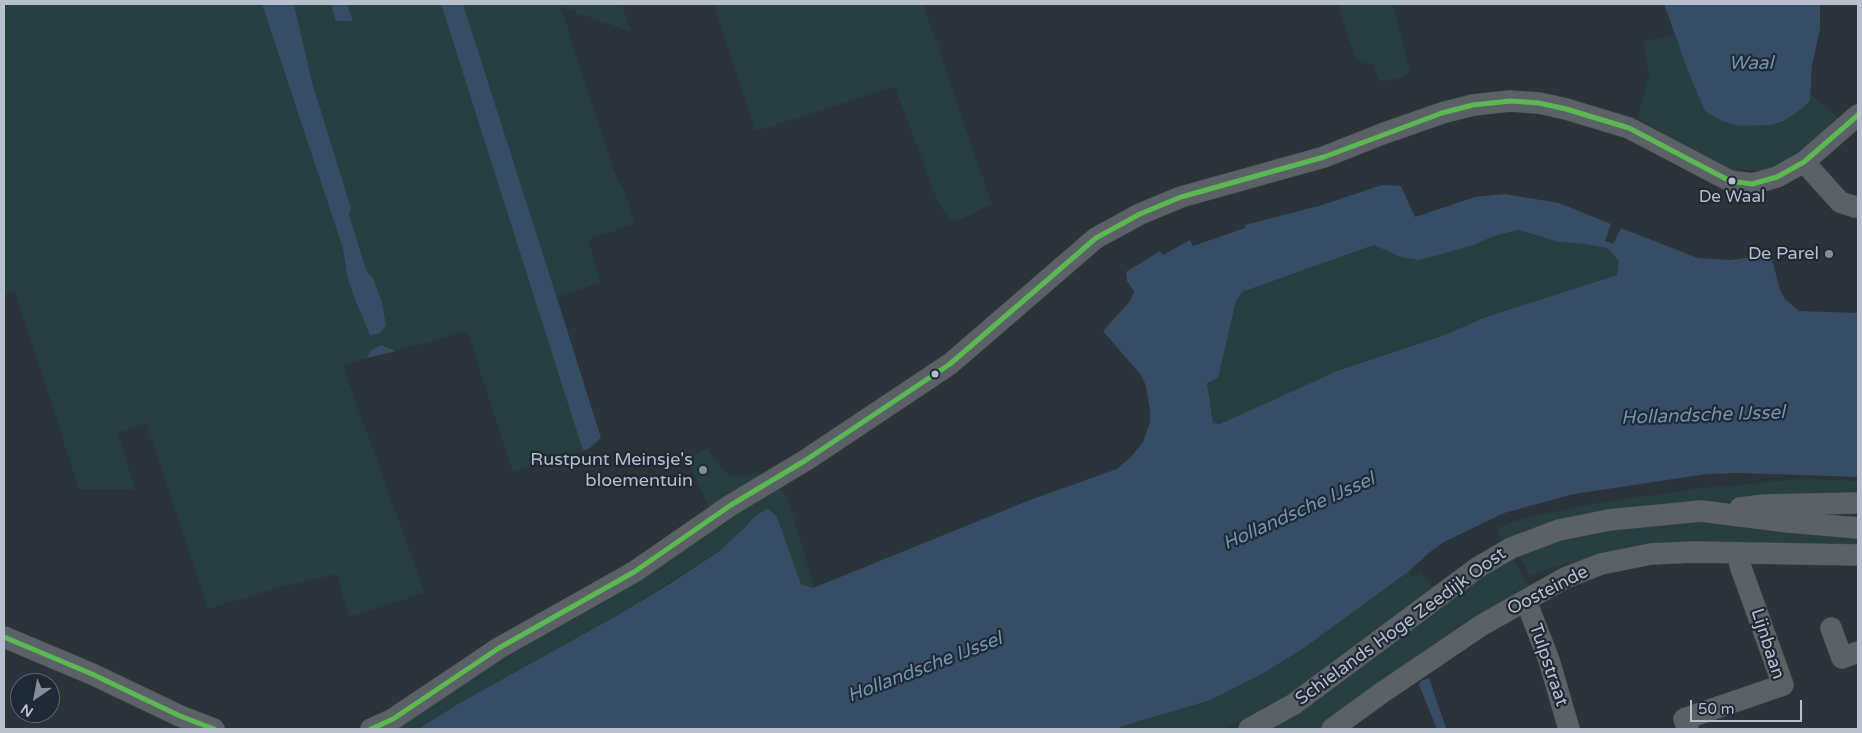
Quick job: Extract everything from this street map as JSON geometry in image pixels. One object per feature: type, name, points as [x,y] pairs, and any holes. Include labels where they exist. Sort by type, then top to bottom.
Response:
[{"type":"street","points":[[372,729],[393,719],[499,648],[634,572],[731,505],[806,460],[950,364],[1096,238],[1140,214],[1181,197],[1324,157],[1382,134],[1466,107],[1510,101],[1539,103],[1566,108],[1629,128],[1730,181],[1752,184],[1777,177],[1804,162],[1858,115]]},
{"type":"street","points":[[1804,162],[1840,202],[1855,207],[1858,206]]},
{"type":"street","points":[[1734,516],[1737,509],[1743,506],[1858,503]]},
{"type":"street","name":"Schielands Hoge Zeedijk Oost","points":[[1249,729],[1294,704],[1477,568],[1511,548],[1559,530],[1609,520],[1701,511],[1858,528]]},
{"type":"street","name":"Oosteinde","points":[[1332,729],[1482,625],[1526,602],[1565,578],[1601,564],[1651,554],[1694,552],[1858,555]]},
{"type":"street","name":"Lijnbaan","points":[[1688,729],[1684,719],[1783,685],[1737,553]]},
{"type":"street","name":"Tulpstraat","points":[[1526,602],[1549,660],[1569,729]]},
{"type":"street","points":[[1831,628],[1842,658],[1858,652]]},
{"type":"street","points":[[4,637],[92,674],[180,716],[214,729]]},
{"type":"green space","points":[[4,4],[262,4],[343,250],[347,276],[359,308],[373,278],[367,273],[349,215],[351,208],[312,82],[294,4],[331,4],[337,21],[353,21],[347,4],[441,4],[583,451],[513,472],[467,331],[396,351],[381,345],[370,351],[367,358],[343,366],[425,593],[349,617],[337,574],[273,589],[208,609],[147,423],[118,432],[135,489],[79,489],[15,292],[4,295]]},
{"type":"green space","points":[[463,4],[622,4],[631,32],[561,7],[614,172],[625,191],[635,224],[588,240],[601,282],[557,298]]},
{"type":"green space","points":[[714,4],[923,4],[992,204],[962,219],[949,218],[942,209],[933,190],[895,87],[755,131]]},
{"type":"green space","points":[[1337,4],[1393,4],[1410,70],[1406,76],[1388,81],[1379,81],[1373,65],[1369,62],[1361,64],[1357,61]]},
{"type":"green space","points":[[1674,34],[1705,111],[1740,126],[1771,125],[1784,121],[1810,101],[1810,94],[1838,117],[1808,146],[1789,159],[1766,170],[1732,170],[1708,159],[1637,118],[1649,77],[1643,42]]},
{"type":"green space","points":[[1519,230],[1607,248],[1619,261],[1617,275],[1486,317],[1442,336],[1337,371],[1220,424],[1213,423],[1207,383],[1218,378],[1236,301],[1242,292],[1375,245],[1401,257],[1474,245],[1494,236]]},
{"type":"green space","points":[[708,449],[721,469],[729,474],[737,477],[760,473],[761,476],[709,508],[692,470],[689,457]]},
{"type":"green space","points":[[1801,479],[1858,481],[1858,499],[1758,500],[1659,507],[1503,544],[1497,528],[1528,517],[1603,502],[1704,488]]},
{"type":"green space","points":[[773,486],[786,494],[815,588],[801,584],[777,517],[770,510],[766,510],[753,518],[721,550],[611,619],[458,704],[418,729],[389,729]]},
{"type":"green space","points":[[1685,519],[1858,535],[1858,550],[1573,567],[1570,562],[1530,575],[1517,553],[1574,534]]},
{"type":"green space","points":[[1512,558],[1530,588],[1322,729],[1260,729],[1391,636]]},
{"type":"green space","points":[[1420,571],[1434,589],[1268,710],[1224,729],[1116,729],[1211,700],[1238,687],[1301,650],[1408,572],[1412,577]]},
{"type":"water","points":[[262,4],[294,4],[312,82],[351,208],[349,215],[367,272],[373,278],[382,303],[386,326],[379,334],[370,335],[356,302],[347,276],[343,249]]},
{"type":"water","points":[[331,4],[347,4],[353,21],[336,21]]},
{"type":"water","points":[[441,4],[463,4],[557,298],[601,438],[590,448],[583,451]]},
{"type":"water","name":"Waal","points":[[1664,4],[1820,4],[1820,29],[1812,65],[1810,101],[1784,121],[1771,125],[1740,126],[1722,121],[1705,111],[1689,74]]},
{"type":"water","name":"Hollandsche IJssel","points":[[1382,185],[1401,186],[1415,217],[1475,197],[1504,194],[1559,203],[1611,224],[1605,241],[1613,244],[1621,228],[1698,258],[1730,260],[1771,255],[1780,290],[1785,299],[1799,311],[1858,313],[1858,477],[1738,473],[1707,474],[1574,494],[1504,513],[1444,542],[1408,572],[1301,650],[1262,674],[1211,700],[1116,729],[418,729],[458,704],[611,619],[671,583],[721,550],[753,518],[766,509],[770,510],[777,517],[801,584],[813,588],[1030,500],[1117,469],[1131,457],[1143,442],[1150,422],[1146,386],[1141,375],[1103,331],[1130,301],[1134,291],[1127,281],[1126,272],[1160,251],[1163,255],[1190,240],[1193,246],[1245,228],[1245,225],[1322,205]],"holes":[[[1519,230],[1559,242],[1607,248],[1619,261],[1617,275],[1486,317],[1442,336],[1337,371],[1220,424],[1213,423],[1207,383],[1218,378],[1236,301],[1242,292],[1374,245],[1401,257],[1419,260]]]},
{"type":"water","points":[[381,345],[396,351],[367,358],[370,351]]},
{"type":"water","points":[[1429,678],[1447,729],[1437,729],[1419,685],[1421,681]]},
{"type":"transit line","points":[[371,729],[393,719],[499,648],[634,572],[731,505],[806,460],[950,364],[1096,238],[1140,214],[1181,197],[1324,157],[1442,113],[1473,105],[1510,101],[1539,103],[1566,109],[1629,128],[1730,181],[1752,184],[1777,177],[1804,162],[1858,115]]},
{"type":"transit line","points":[[4,637],[92,674],[180,716],[214,729]]},
{"type":"place","name":"De Waal","points":[[1732,181]]},
{"type":"place","name":"De Parel","points":[[1829,254]]},
{"type":"place","name":"Rustpunt Meinsje's bloementuin","points":[[703,470]]}]
